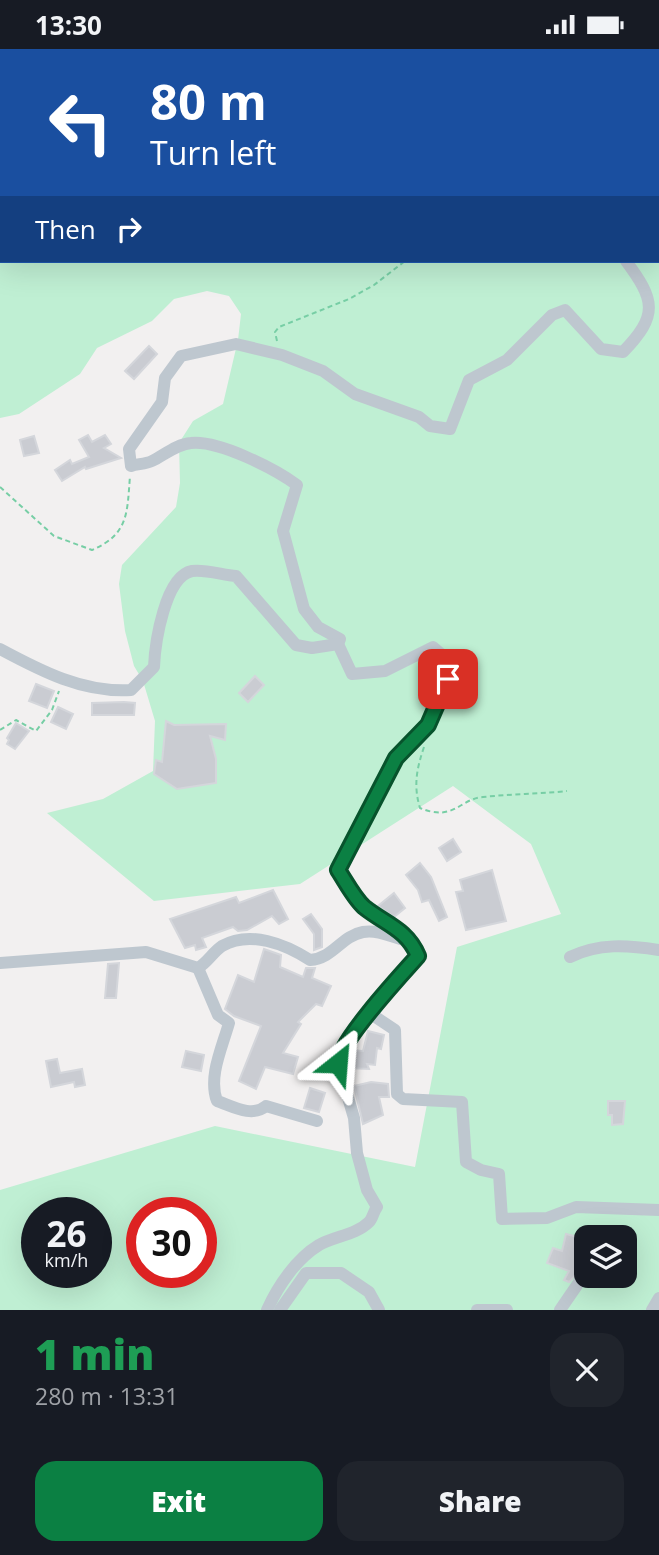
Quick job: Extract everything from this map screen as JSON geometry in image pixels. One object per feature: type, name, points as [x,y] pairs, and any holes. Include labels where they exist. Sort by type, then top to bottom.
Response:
[{"type":"street","points":[[267,1310],[285,1277],[298,1264],[318,1246],[351,1233],[371,1220],[377,1207],[368,1190],[357,1153],[354,1118],[338,1063],[339,1052],[371,1014],[385,991],[418,956],[412,942],[393,924],[364,907],[338,870],[396,758],[428,725],[448,679],[449,661],[433,647],[385,671],[352,674],[338,643],[340,639],[318,627],[304,609],[283,531],[297,485],[274,468],[232,452],[192,443],[163,453],[151,461],[131,466],[129,449],[162,402],[165,378],[181,356],[236,344],[282,355],[323,371],[355,394],[419,417],[430,426],[450,429],[470,380],[507,360],[552,315],[565,310],[601,349],[623,352],[639,337],[650,315],[651,297],[627,263]]},
{"type":"street","points":[[0,649],[60,679],[108,691],[131,690],[143,681],[154,667],[166,601],[176,580],[192,571],[236,576],[296,646],[312,648],[338,643]]},
{"type":"street","points":[[0,963],[146,952],[198,968],[208,962],[218,949],[236,939],[286,945],[310,960],[333,953],[348,937],[364,932],[378,932],[412,942]]},
{"type":"street","points":[[570,957],[589,947],[614,945],[659,950]]},
{"type":"street","points":[[198,968],[218,1015],[229,1023],[214,1075],[213,1090],[217,1101],[251,1112],[260,1111],[266,1106],[317,1121]]},
{"type":"street","points":[[371,1014],[395,1030],[397,1094],[403,1099],[462,1102],[466,1162],[481,1170],[499,1174],[502,1219],[547,1218],[576,1207],[659,1210]]},
{"type":"street","points":[[280,1310],[306,1273],[341,1273],[369,1292],[379,1310]]},
{"type":"street","points":[[560,1310],[575,1288]]},
{"type":"street","points":[[652,1310],[659,1298]]},
{"type":"street","points":[[477,1310],[507,1310]]},
{"type":"path","points":[[282,355],[275,331],[279,327],[349,299],[374,285],[402,263]]},
{"type":"path","points":[[0,487],[54,536],[92,550],[110,542],[123,526],[127,514],[131,466]]},
{"type":"path","points":[[0,730],[16,720],[36,731],[59,697],[60,679]]},
{"type":"path","points":[[428,725],[417,768],[416,793],[420,808],[431,812],[452,811],[481,797],[567,791]]},
{"type":"green space","points":[[0,263],[659,263],[659,1310],[0,1310],[0,1190],[215,1126],[415,1167],[457,947],[561,914],[531,844],[453,786],[300,884],[154,901],[47,813],[103,799],[153,771],[155,721],[143,681],[134,666],[125,631],[119,584],[122,565],[176,507],[180,483],[179,443],[193,421],[223,404],[238,340],[241,314],[229,296],[207,291],[174,299],[152,321],[97,348],[80,374],[19,414],[0,418]]},
{"type":"building","points":[[149,346],[157,354],[134,379],[125,371]]},
{"type":"building","points":[[88,435],[92,442],[105,435],[111,444],[104,448],[121,458],[86,469],[85,467],[62,481],[55,470],[70,460],[72,464],[89,457],[79,440]]},
{"type":"building","points":[[34,436],[39,453],[24,456],[20,440]]},
{"type":"building","points":[[255,676],[264,685],[248,702],[239,693]]},
{"type":"building","points":[[36,684],[54,691],[47,708],[29,701]]},
{"type":"building","points":[[92,703],[135,703],[134,715],[92,715]]},
{"type":"building","points":[[58,707],[73,714],[66,729],[51,722]]},
{"type":"building","points":[[166,721],[174,725],[226,724],[225,740],[210,736],[216,759],[216,783],[177,789],[154,774],[156,760],[162,762]]},
{"type":"building","points":[[16,723],[29,731],[15,749],[7,744],[7,738]]},
{"type":"building","points":[[453,839],[461,852],[447,861],[439,848]]},
{"type":"building","points":[[420,863],[431,877],[447,917],[439,921],[429,900],[422,902],[418,890],[406,875]]},
{"type":"building","points":[[492,870],[506,921],[466,930],[456,892],[463,891],[460,880]]},
{"type":"building","points":[[273,890],[288,919],[279,924],[272,916],[247,930],[238,931],[233,927],[202,938],[206,947],[196,950],[195,945],[185,948],[170,919],[236,897],[239,903]]},
{"type":"building","points":[[394,893],[405,908],[394,917],[378,906]]},
{"type":"building","points":[[311,914],[322,929],[322,947],[314,950],[314,934],[303,919]]},
{"type":"building","points":[[264,949],[281,955],[280,967],[303,977],[306,968],[315,968],[312,978],[331,986],[322,1006],[316,1004],[298,1022],[301,1024],[283,1053],[298,1057],[293,1074],[265,1067],[256,1089],[239,1081],[261,1026],[234,1016],[225,1009],[238,975],[254,982]]},
{"type":"building","points":[[119,963],[116,998],[105,998],[108,964]]},
{"type":"building","points":[[368,1031],[384,1035],[381,1049],[377,1048],[375,1065],[367,1064],[369,1069],[348,1068],[348,1055],[351,1050],[363,1051]]},
{"type":"building","points":[[186,1051],[204,1055],[201,1071],[182,1067]]},
{"type":"building","points":[[57,1059],[60,1073],[82,1069],[85,1085],[75,1087],[74,1082],[51,1087],[46,1061]]},
{"type":"building","points":[[371,1082],[388,1084],[389,1097],[379,1097],[383,1115],[363,1124],[354,1086]]},
{"type":"building","points":[[310,1088],[325,1093],[319,1112],[304,1108]]},
{"type":"building","points":[[608,1101],[625,1101],[623,1124],[612,1125],[612,1115],[608,1115]]},
{"type":"building","points":[[566,1234],[574,1236],[574,1277],[569,1282],[564,1280],[569,1271],[547,1263],[553,1248],[562,1251]]},
{"type":"route","points":[[338,1063],[339,1052],[371,1014],[385,991],[418,956],[412,942],[393,924],[364,907],[338,870],[396,758],[412,745],[428,725],[448,679]]}]
